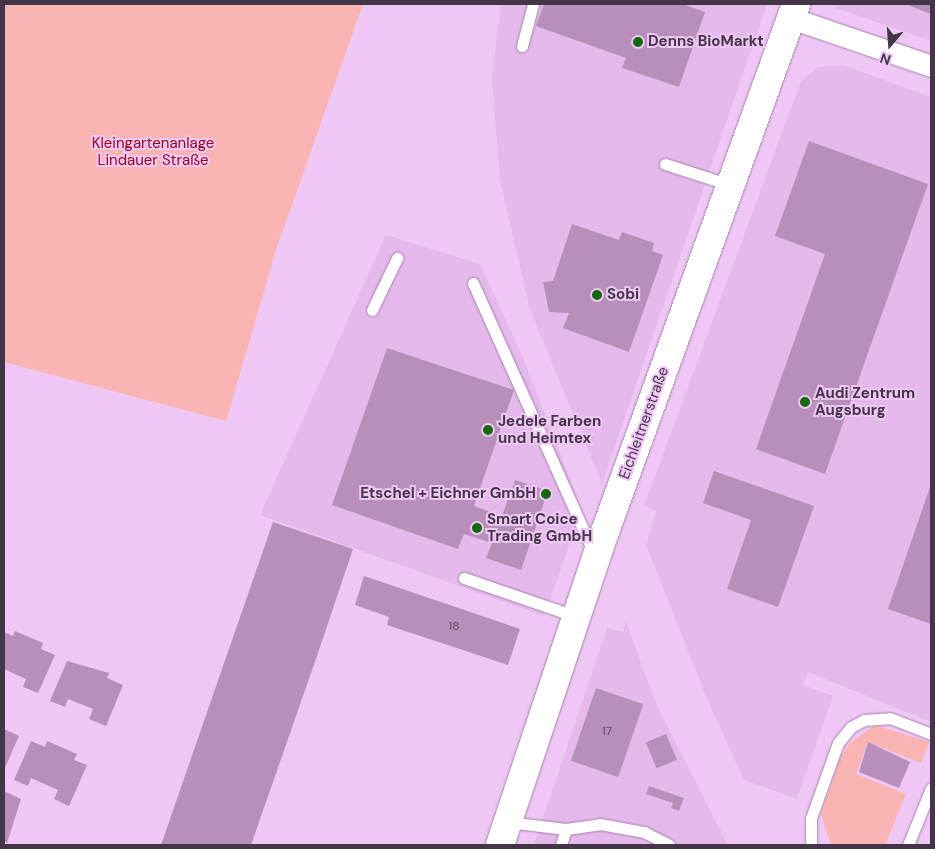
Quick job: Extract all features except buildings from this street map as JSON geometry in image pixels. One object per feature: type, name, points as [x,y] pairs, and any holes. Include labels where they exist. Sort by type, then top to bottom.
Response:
[{"type":"main road","name":"Eichleitnerstraße","points":[[504,834],[579,618],[597,559],[793,11]]},
{"type":"street","points":[[793,11],[931,66]]},
{"type":"lane","points":[[522,46],[533,4]]},
{"type":"lane","points":[[665,164],[730,185]]},
{"type":"lane","points":[[372,310],[397,258]]},
{"type":"lane","points":[[473,283],[597,559]]},
{"type":"lane","points":[[464,578],[579,618]]},
{"type":"lane","points":[[811,845],[811,818],[838,743],[851,727],[864,720],[890,718],[931,734]]},
{"type":"lane","points":[[908,845],[931,788]]},
{"type":"lane","points":[[504,834],[600,824],[644,832],[669,845]]},
{"type":"lane","points":[[561,845],[566,829]]},
{"type":"shaded area","points":[[501,4],[767,4],[602,484],[530,310],[500,180],[492,79]]},
{"type":"shaded area","points":[[837,4],[931,4],[931,41],[836,8]]},
{"type":"shaded area","points":[[843,65],[931,97],[931,722],[808,672],[803,685],[833,696],[797,799],[744,780],[707,699],[646,545],[656,511],[644,506],[801,81],[818,67]]},
{"type":"shaded area","points":[[386,235],[480,264],[523,358],[582,510],[544,616],[260,515]]},
{"type":"shaded area","points":[[626,621],[657,706],[728,845],[534,845],[607,628],[623,632]]},
{"type":"green space","name":"Kleingartenanlage Lindauer Straße","points":[[4,4],[363,4],[276,250],[226,421],[4,362]]},
{"type":"green space","points":[[875,725],[929,742],[921,763],[868,742],[856,774],[906,794],[885,845],[831,845],[821,814],[841,756],[850,743]]},
{"type":"place","name":"Denns BioMarkt","points":[[638,42]]},
{"type":"place","name":"Sobi","points":[[597,295]]},
{"type":"place","name":"Audi Zentrum Augsburg","points":[[805,402]]},
{"type":"place","name":"Jedele Farben und Heimtex","points":[[488,430]]},
{"type":"place","name":"Etschel + Eichner GmbH","points":[[546,494]]},
{"type":"place","name":"Smart Coice Trading GmbH","points":[[477,528]]}]
